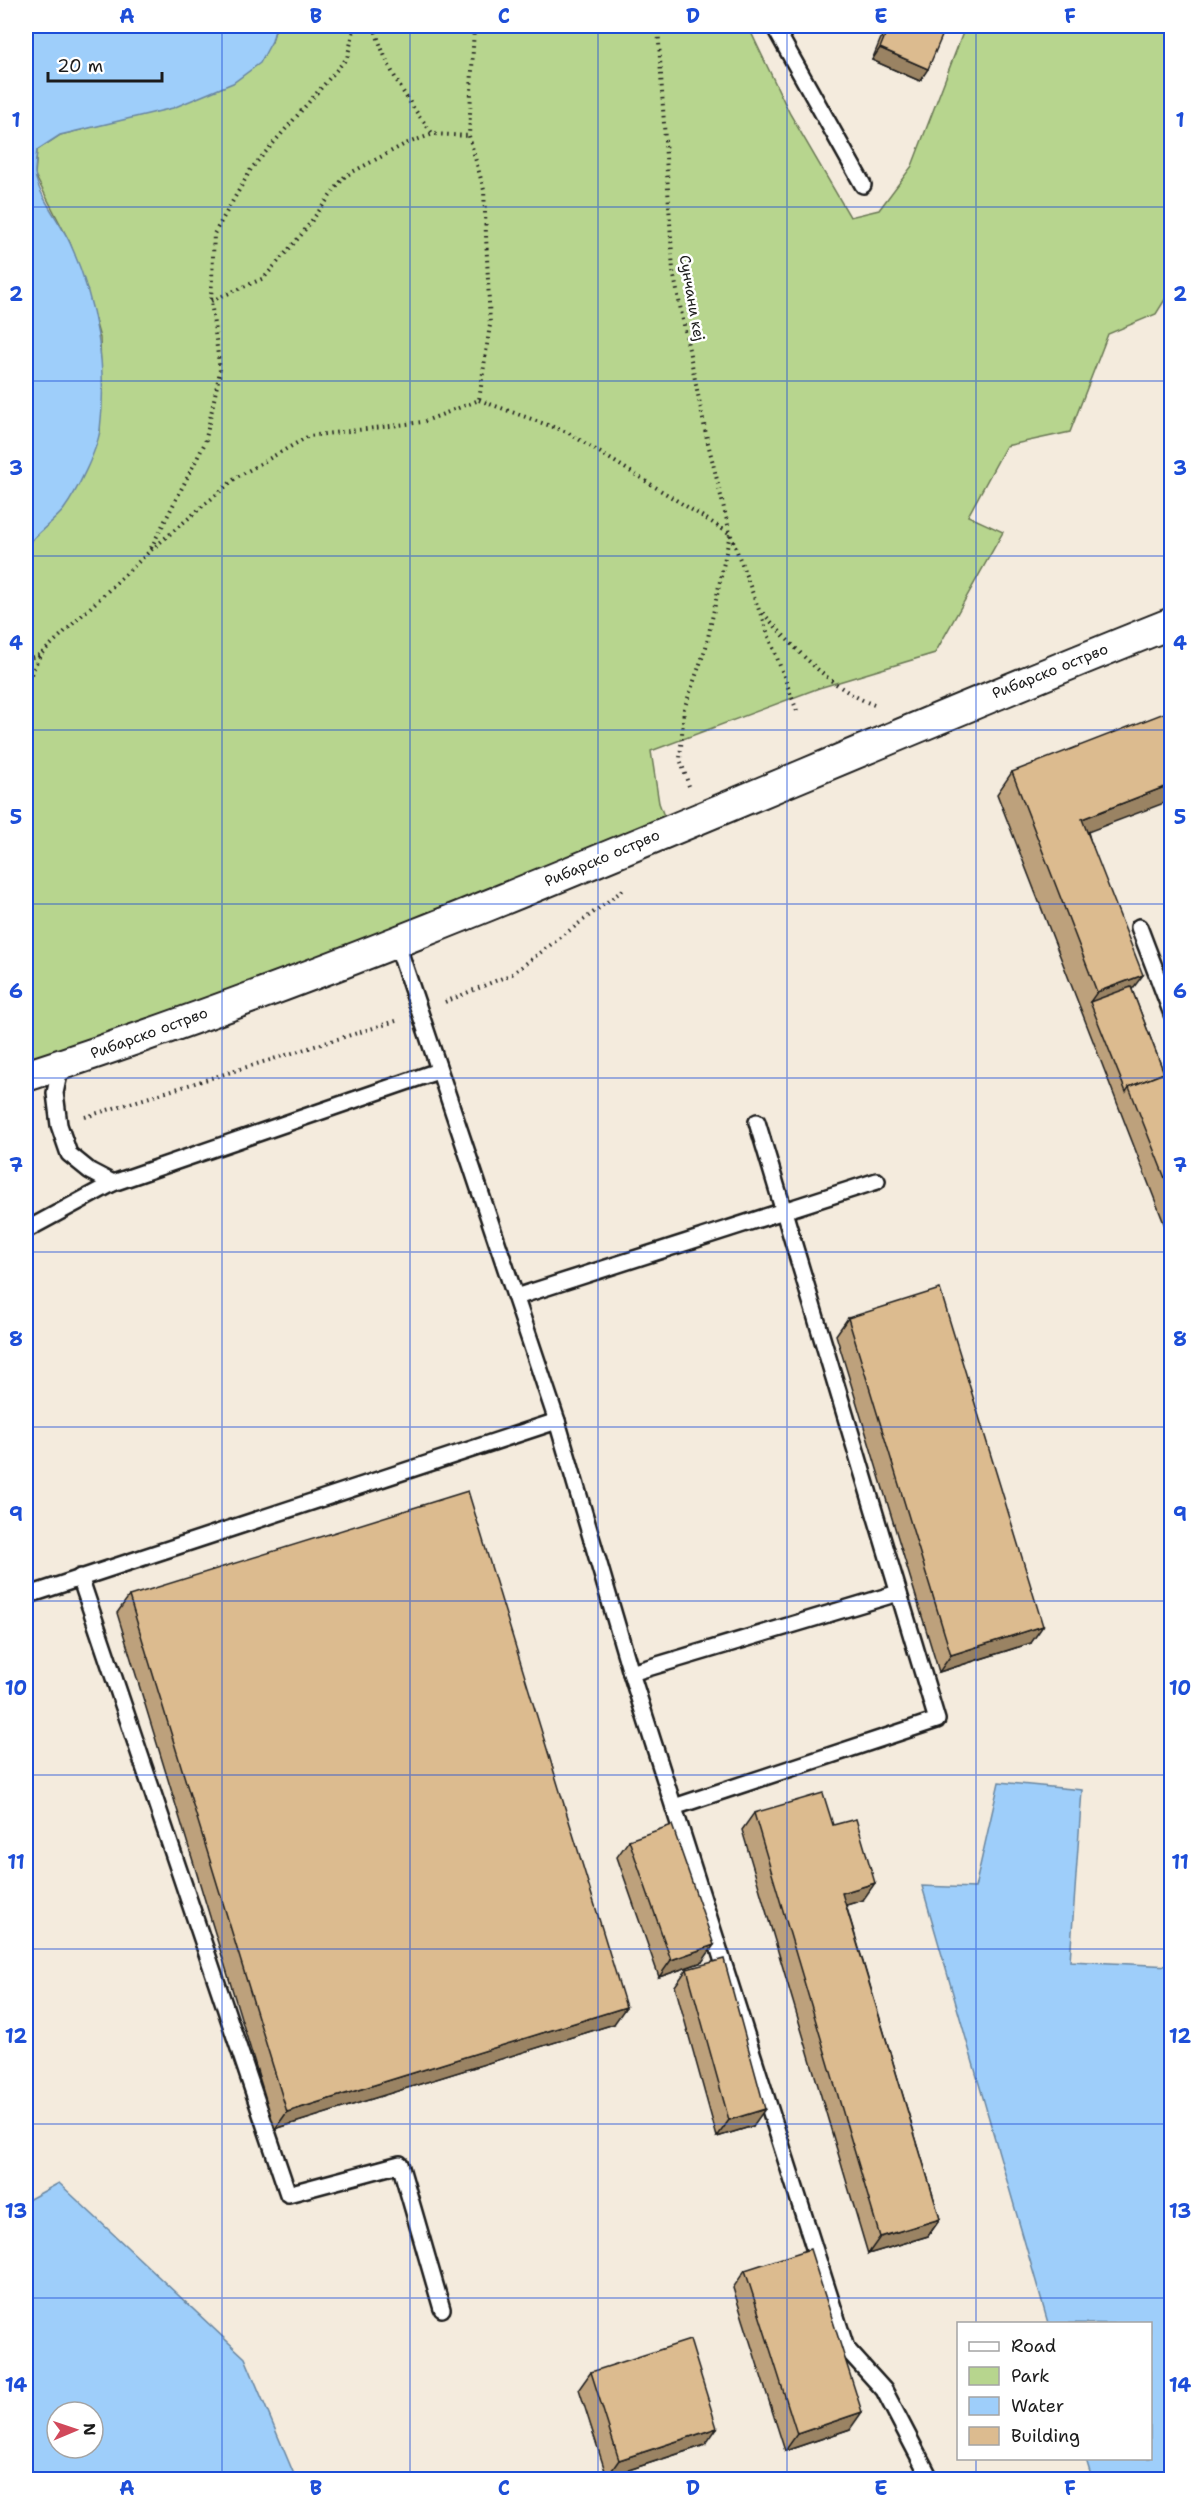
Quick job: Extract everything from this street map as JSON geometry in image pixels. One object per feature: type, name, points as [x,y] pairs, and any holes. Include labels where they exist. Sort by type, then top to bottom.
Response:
[{"type":"street","name":"Рибарско острво","points":[[26,1076],[397,944],[1172,623]]},
{"type":"lane","points":[[774,26],[863,185]]},
{"type":"lane","points":[[1139,927],[1172,1014]]},
{"type":"lane","points":[[397,944],[418,1014],[557,1422],[631,1673],[846,2348],[884,2390],[931,2480]]},
{"type":"lane","points":[[61,1065],[55,1093],[59,1125],[69,1154],[90,1171],[113,1183]]},
{"type":"lane","points":[[26,1230],[113,1183],[438,1071]]},
{"type":"lane","points":[[674,1807],[937,1720],[757,1122]]},
{"type":"lane","points":[[516,1297],[877,1181]]},
{"type":"lane","points":[[26,1596],[557,1422]]},
{"type":"lane","points":[[80,1577],[288,2194],[400,2164],[442,2309]]},
{"type":"lane","points":[[631,1673],[898,1593]]},
{"type":"path","points":[[150,551],[205,443],[220,371],[211,300],[214,234],[251,169],[347,58],[355,26]]},
{"type":"path","points":[[374,26],[382,54],[407,101],[433,134]]},
{"type":"path","points":[[474,26],[469,136],[484,190],[490,325],[479,400]]},
{"type":"path","name":"Сунчани кеј","points":[[658,26],[673,271],[707,440],[730,534],[797,711]]},
{"type":"path","points":[[211,300],[264,278],[301,235],[345,176],[405,144],[433,134],[469,136]]},
{"type":"path","points":[[26,685],[40,655],[150,551],[237,477],[309,436],[423,422],[479,400],[567,432],[730,534],[706,646],[684,709],[680,759],[699,818]]},
{"type":"path","points":[[760,610],[798,650],[835,683],[870,704],[926,723]]},
{"type":"path","points":[[26,659],[40,655]]},
{"type":"path","points":[[26,1135],[418,1014],[512,974],[629,886]]},
{"type":"green space","points":[[276,26],[748,26],[790,114],[850,217],[879,210],[912,166],[964,30],[979,26],[1171,26],[1171,290],[1156,314],[1108,334],[1070,432],[1006,446],[968,516],[1003,532],[935,653],[819,688],[651,751],[659,803],[669,829],[485,905],[26,1061],[26,547],[37,531],[63,510],[100,432],[101,378],[100,338],[70,243],[35,175],[37,150],[60,135],[127,118],[272,42]]},
{"type":"water","points":[[26,26],[276,26],[272,41],[260,63],[233,83],[173,108],[60,135],[37,150],[35,173],[40,190],[70,243],[93,311],[101,358],[102,406],[98,439],[80,482],[64,509],[26,547]]},
{"type":"water","points":[[999,1782],[1082,1790],[1070,1961],[1171,1966],[1171,2479],[1092,2479],[1086,2460],[1152,2460],[1152,2322],[1048,2322],[922,1886],[975,1888]]},
{"type":"water","points":[[59,2183],[245,2358],[296,2479],[26,2479],[26,2201]]},
{"type":"building","points":[[889,26],[937,26],[945,29],[928,69],[880,48]]},
{"type":"building","points":[[1172,710],[1172,784],[1082,819],[1143,975],[1097,992],[1012,772]]},
{"type":"building","points":[[1131,987],[1164,1073],[1129,1087],[1126,1092],[1090,1002]]},
{"type":"building","points":[[1169,1071],[1172,1077],[1172,1196],[1129,1087]]},
{"type":"building","points":[[940,1289],[1043,1626],[951,1655],[848,1318]]},
{"type":"building","points":[[468,1491],[626,2007],[287,2112],[129,1596]]},
{"type":"building","points":[[823,1793],[833,1825],[856,1819],[875,1883],[842,1893],[940,2219],[880,2237],[754,1813]]},
{"type":"building","points":[[672,1825],[714,1945],[671,1960],[629,1840]]},
{"type":"building","points":[[724,1959],[765,2109],[729,2120],[687,1969]]},
{"type":"building","points":[[810,2249],[862,2412],[797,2434],[745,2270]]},
{"type":"building","points":[[690,2340],[717,2428],[619,2460],[591,2372]]}]
